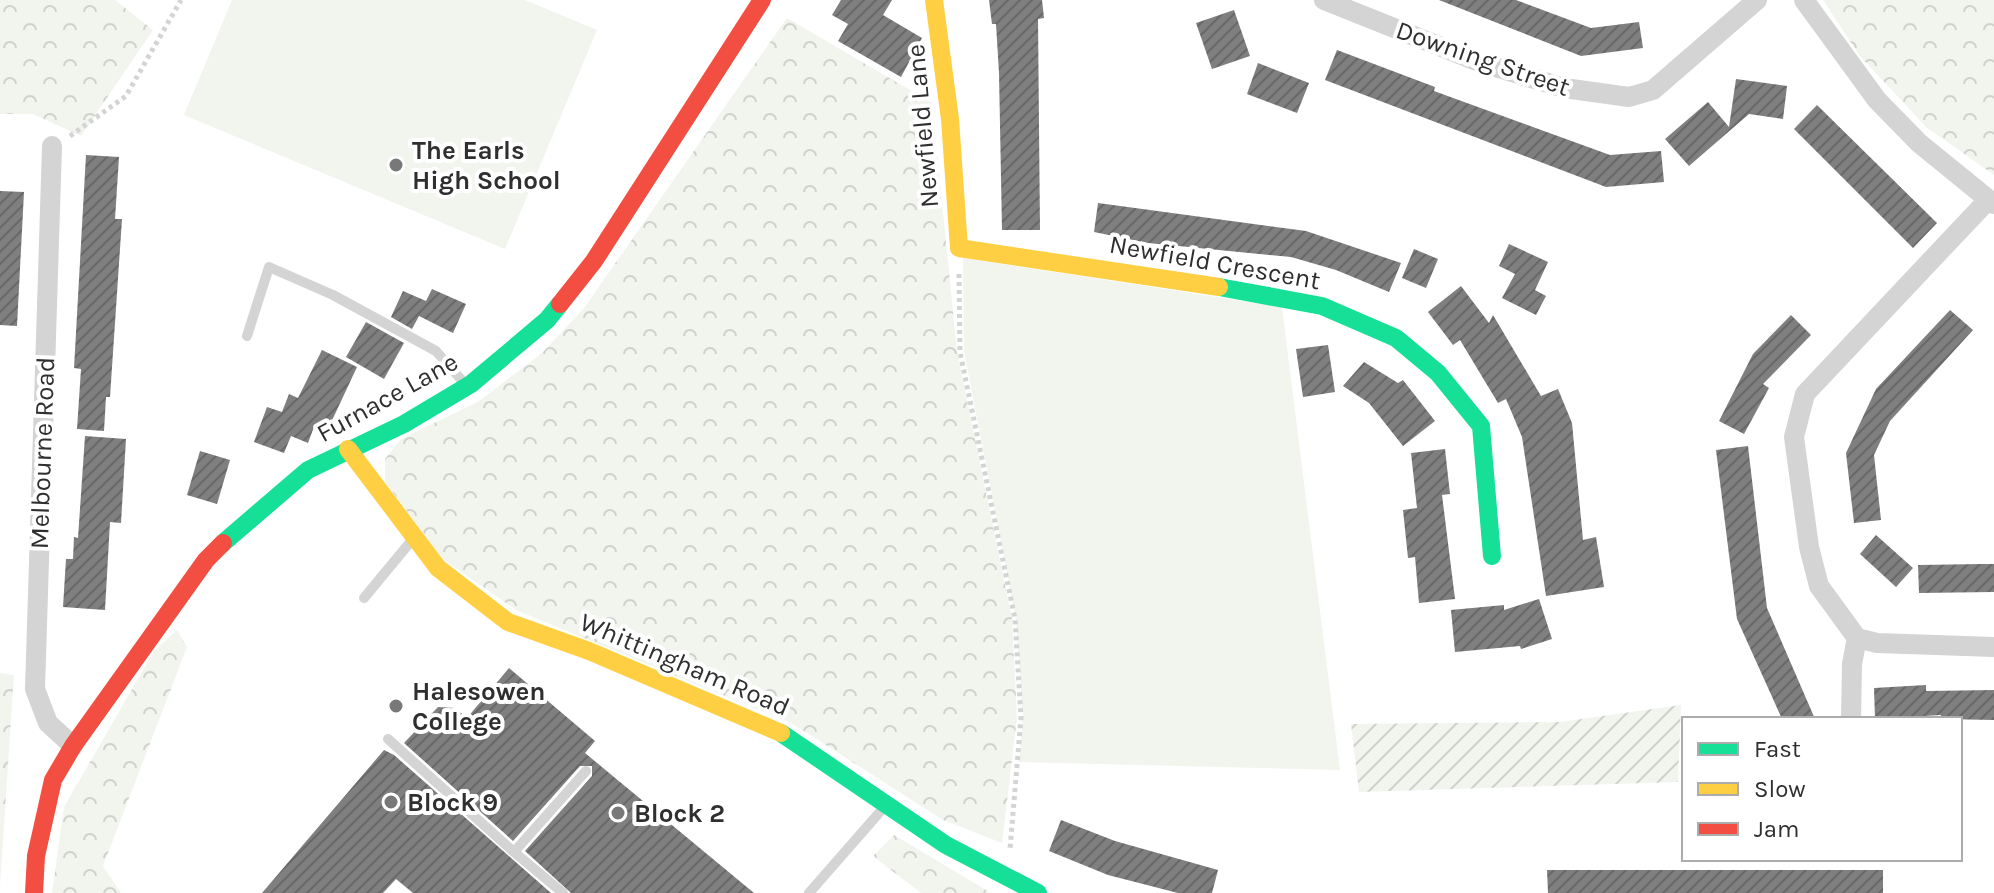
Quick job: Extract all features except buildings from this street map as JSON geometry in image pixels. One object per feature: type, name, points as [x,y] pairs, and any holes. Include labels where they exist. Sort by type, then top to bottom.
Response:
[{"type":"street","name":"Furnace Lane","points":[[34,893],[36,856],[53,780],[73,746],[206,560],[248,519],[308,470],[404,424],[467,386],[547,320],[594,261],[762,0]]},
{"type":"street","name":"Newfield Lane","points":[[934,0],[950,119],[959,248]]},
{"type":"street","name":"Downing Street","points":[[1324,0],[1479,62],[1564,88],[1629,97],[1653,90],[1757,0]]},
{"type":"street","points":[[1804,0],[1877,100],[1991,203],[1805,394],[1794,437],[1809,547],[1819,586],[1857,638],[1877,643],[1994,647]]},
{"type":"street","name":"Melbourne Road","points":[[52,146],[35,689],[48,723],[73,746]]},
{"type":"street","name":"Newfield Crescent","points":[[959,248],[1288,297],[1322,306],[1396,338],[1438,373],[1481,426],[1492,556]]},
{"type":"street","name":"Whittingham Road","points":[[348,449],[438,568],[508,622],[589,651],[792,737],[946,845],[1038,893]]},
{"type":"street","points":[[1851,717],[1852,664],[1857,638]]},
{"type":"lane","points":[[247,336],[269,267],[333,295],[436,351],[467,386]]},
{"type":"lane","points":[[364,598],[414,538]]},
{"type":"lane","points":[[388,739],[563,893]]},
{"type":"lane","points":[[514,852],[586,771]]},
{"type":"lane","points":[[809,893],[887,803]]},
{"type":"path","points":[[52,146],[126,96],[181,0]]},
{"type":"path","points":[[959,248],[960,352],[1015,619],[1021,718],[1011,813],[1009,878]]},
{"type":"green space","points":[[0,0],[115,0],[153,30],[81,136],[33,114],[0,114]]},
{"type":"green space","points":[[232,0],[525,0],[597,30],[505,249],[184,115]]},
{"type":"green space","points":[[1823,0],[1994,0],[1994,175],[1926,127],[1860,56]]},
{"type":"green space","points":[[787,18],[932,103],[957,351],[1012,619],[1017,718],[1002,843],[943,820],[793,724],[516,610],[443,559],[385,482],[385,459],[401,439],[478,402],[542,353],[584,308]]},
{"type":"green space","points":[[963,258],[1282,307],[1340,770],[1019,762],[1023,719],[1016,619],[964,351]]},
{"type":"green space","points":[[177,630],[187,647],[103,866],[121,893],[52,893],[64,807],[154,651]]},
{"type":"green space","points":[[0,673],[14,675],[0,886]]},
{"type":"green space","points":[[1681,705],[1678,782],[1359,792],[1351,724],[1560,722]]},
{"type":"green space","points":[[894,835],[991,893],[921,893],[873,856]]},
{"type":"traffic: fast","points":[[1219,287],[1322,306],[1396,338],[1438,373],[1481,426],[1492,556]]},
{"type":"traffic: fast","points":[[223,543],[308,470],[404,424],[471,384],[547,320],[560,304]]},
{"type":"traffic: fast","points":[[781,733],[946,845],[1038,893]]},
{"type":"traffic: slow","points":[[934,0],[950,119],[959,248],[1219,287]]},
{"type":"traffic: slow","points":[[348,449],[438,568],[508,622],[589,651],[781,733]]},
{"type":"traffic: jam","points":[[560,304],[594,261],[762,0]]},
{"type":"traffic: jam","points":[[34,893],[36,856],[53,780],[73,746],[206,560],[223,543]]},
{"type":"place","name":"The Earls High School","points":[[396,165]]},
{"type":"place","name":"Halesowen College","points":[[396,706]]},
{"type":"place","name":"Block 9","points":[[391,802]]},
{"type":"place","name":"Block 2","points":[[618,813]]}]
